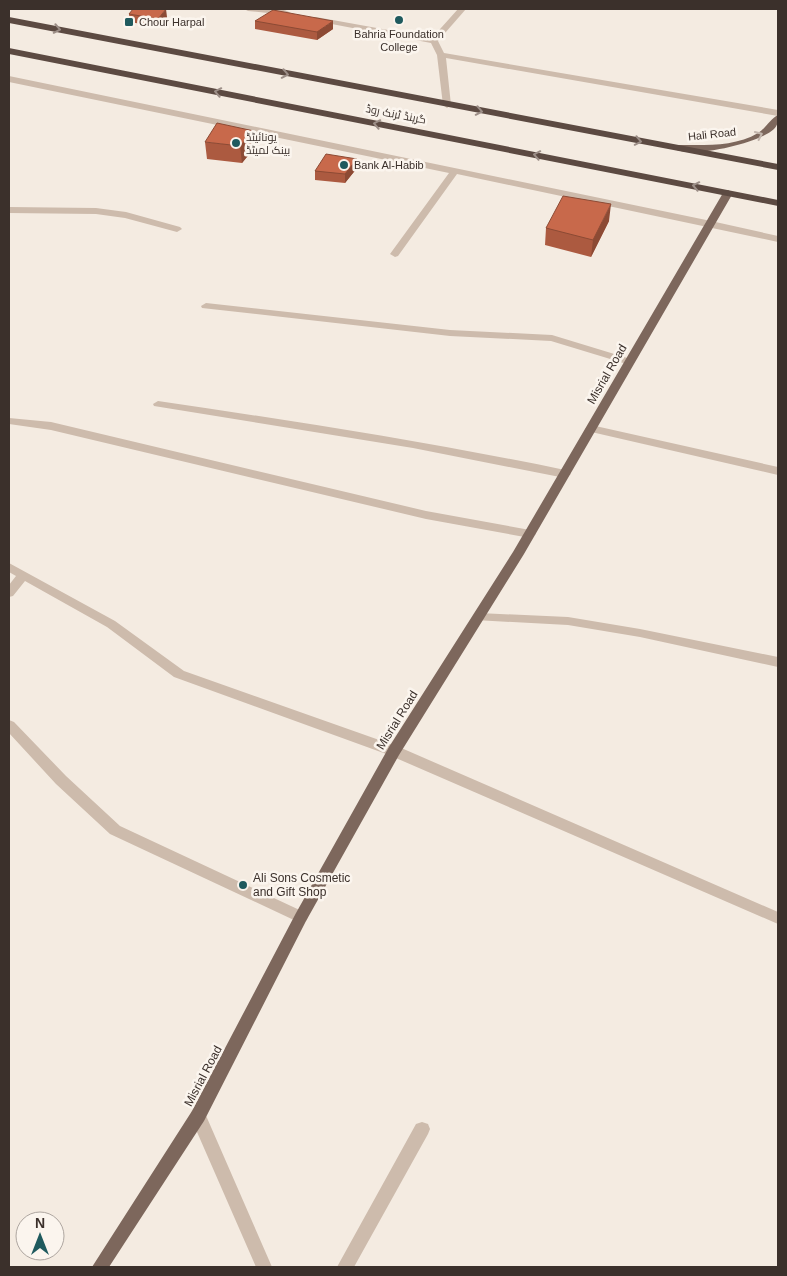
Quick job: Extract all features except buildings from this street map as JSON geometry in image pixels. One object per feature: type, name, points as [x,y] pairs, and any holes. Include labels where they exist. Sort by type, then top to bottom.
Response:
[{"type":"highway","name":"گرینڈ ٹرنک روڈ","points":[[9,20],[778,167]]},
{"type":"highway","name":"گرینڈ ٹرنک روڈ","points":[[9,51],[778,202]]},
{"type":"main road","name":"Hali Road","points":[[677,148],[735,144],[755,138],[776,126]]},
{"type":"main road","name":"Misrial Road","points":[[100,1267],[198,1116],[301,917],[394,751],[530,534],[728,193]]},
{"type":"street","points":[[248,9],[300,16]]},
{"type":"street","points":[[434,41],[462,9]]},
{"type":"street","points":[[310,18],[434,41]]},
{"type":"street","points":[[434,41],[441,55],[447,105]]},
{"type":"street","points":[[441,55],[778,113]]},
{"type":"street","points":[[9,79],[778,239]]},
{"type":"street","points":[[395,254],[455,171]]},
{"type":"street","points":[[9,210],[96,212],[126,215],[177,229]]},
{"type":"street","points":[[206,306],[441,332],[552,338],[630,362]]},
{"type":"street","points":[[158,404],[412,444],[565,474]]},
{"type":"street","points":[[9,421],[51,426],[426,515],[530,534]]},
{"type":"street","points":[[591,429],[778,471]]},
{"type":"street","points":[[9,567],[111,624],[179,674],[394,751],[778,918]]},
{"type":"street","points":[[9,593],[24,575]]},
{"type":"street","points":[[479,616],[568,621],[649,635],[778,662]]},
{"type":"street","points":[[9,725],[61,780],[115,830],[301,917]]},
{"type":"street","points":[[198,1116],[264,1267]]},
{"type":"street","points":[[345,1267],[422,1129]]},
{"type":"place","name":"Bahria Foundation College","points":[[399,20]]},
{"type":"place","name":"Chour Harpal","points":[[129,22]]},
{"type":"place","name":"یونائیٹڈ بینک لمیٹڈ","points":[[236,143]]},
{"type":"place","name":"Bank Al-Habib","points":[[344,165]]},
{"type":"place","name":"Ali Sons Cosmetic and Gift Shop","points":[[243,885]]}]
